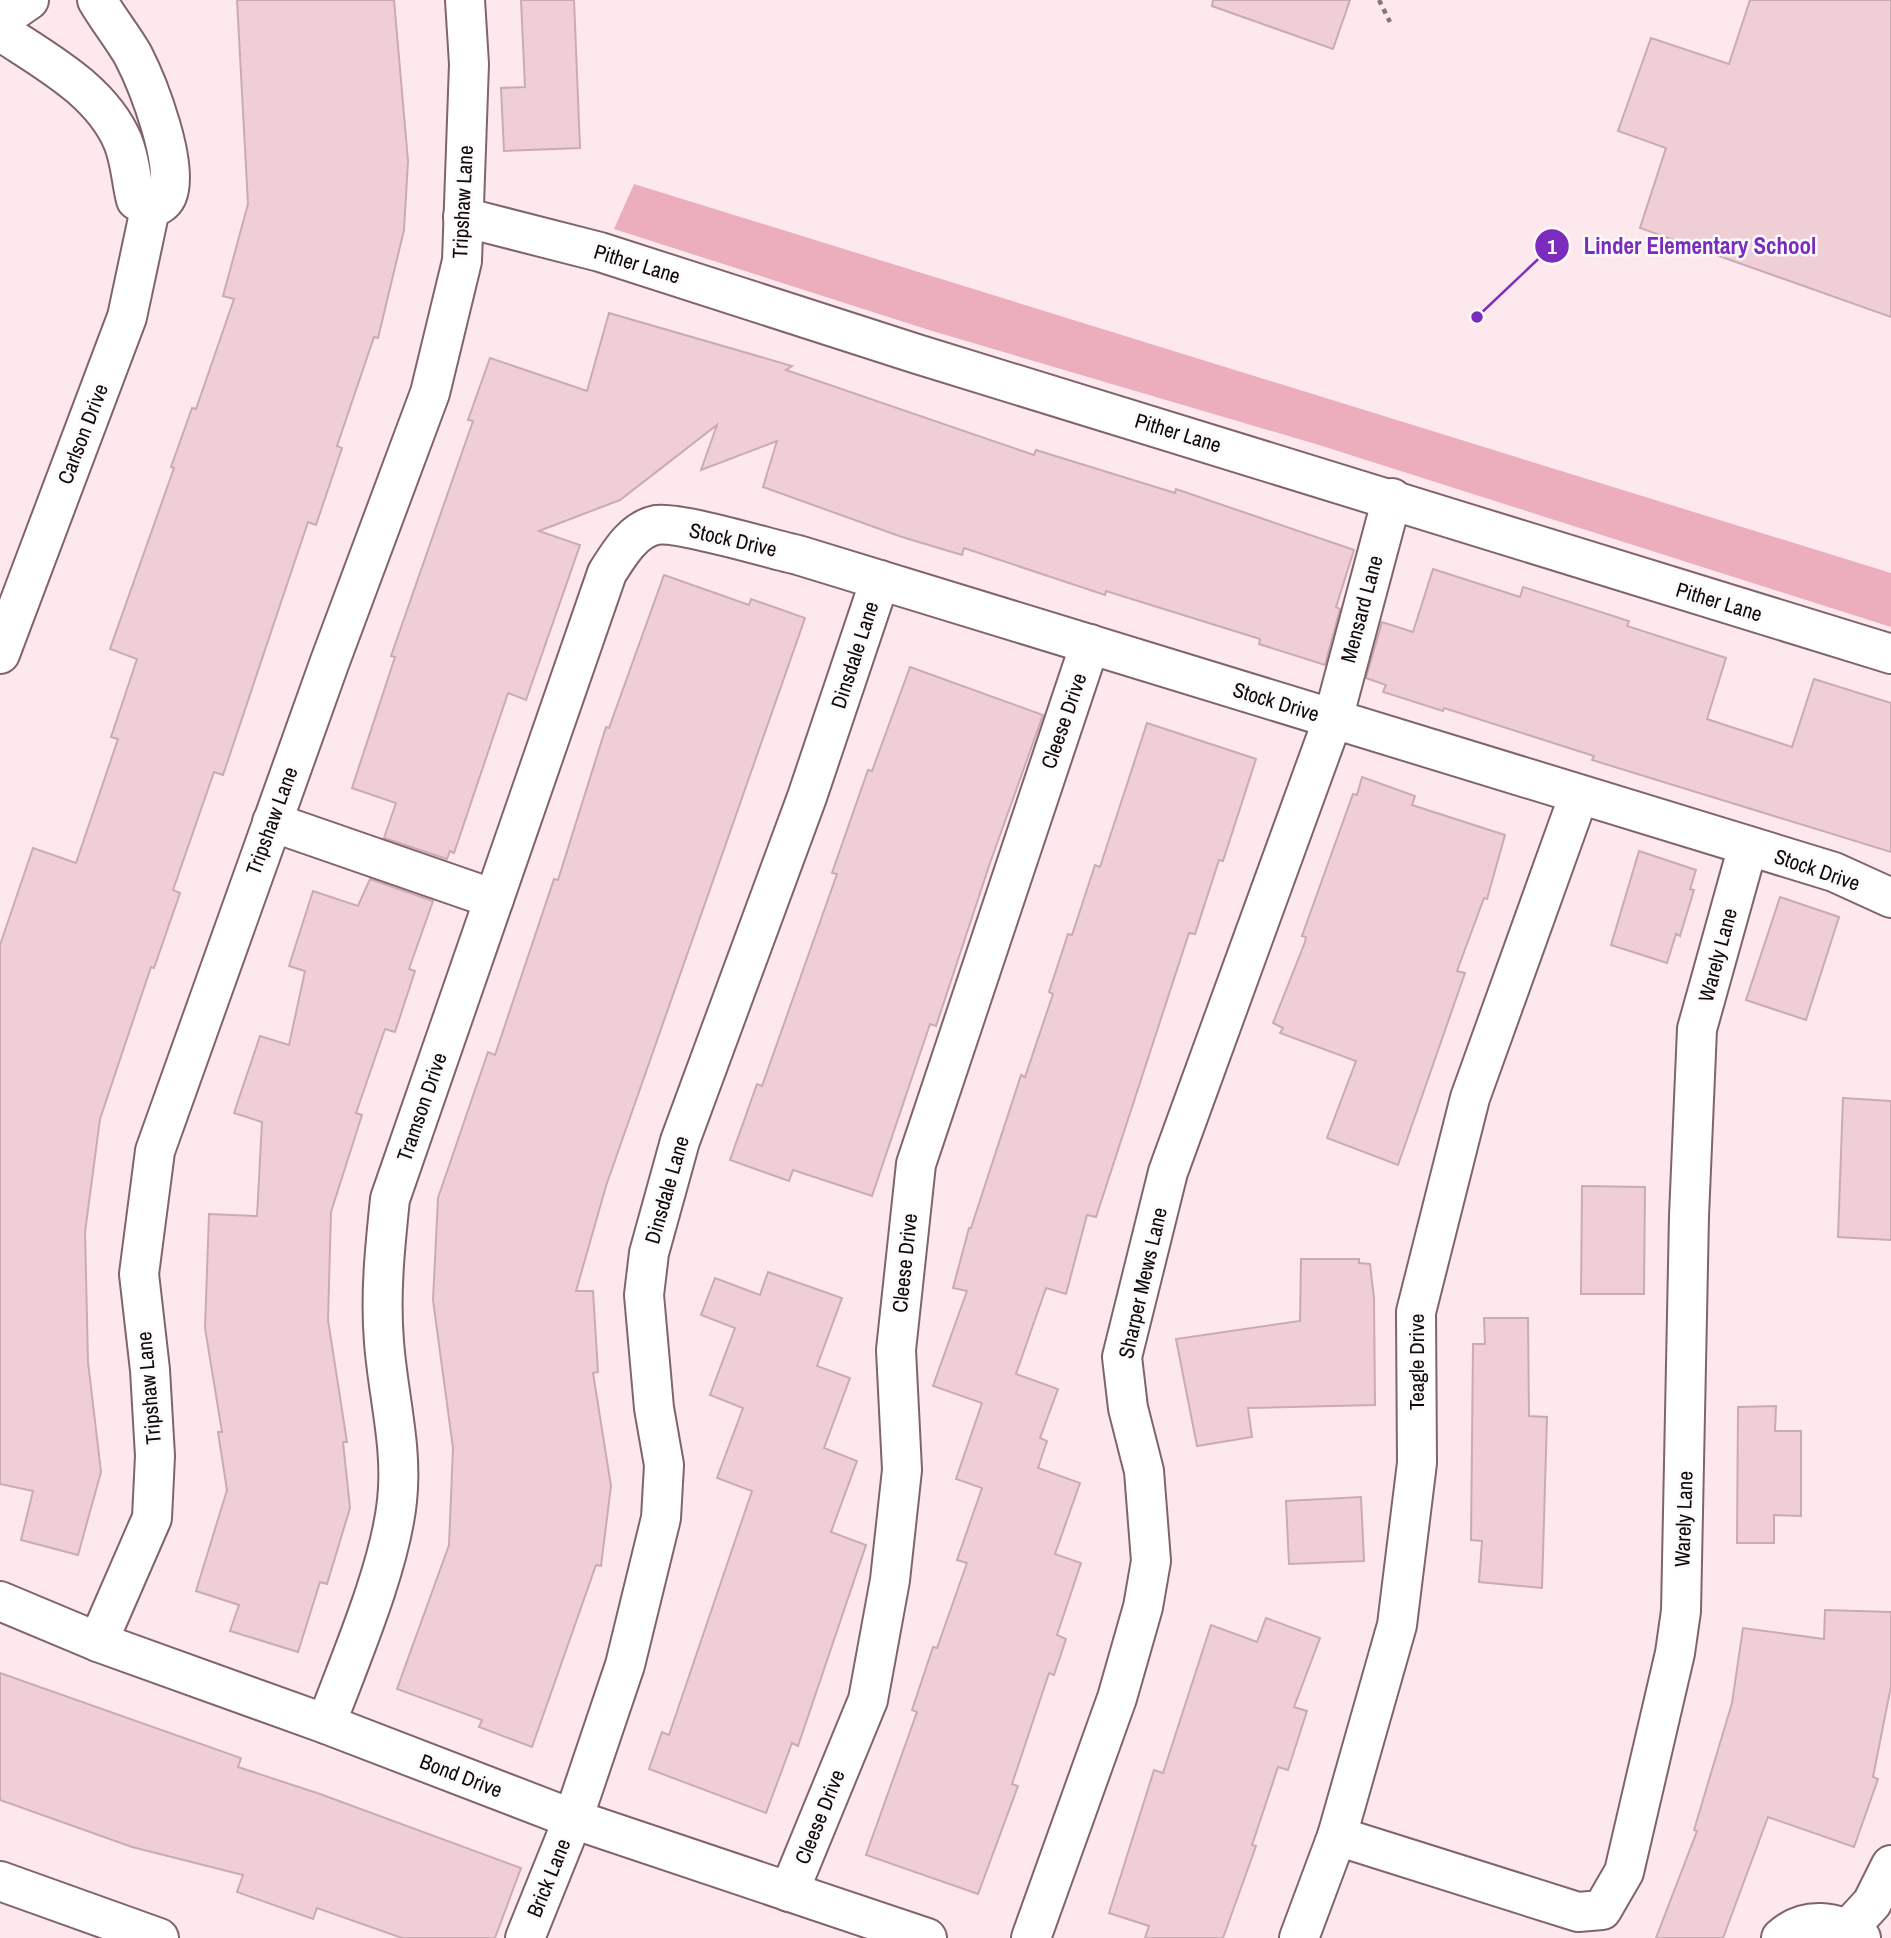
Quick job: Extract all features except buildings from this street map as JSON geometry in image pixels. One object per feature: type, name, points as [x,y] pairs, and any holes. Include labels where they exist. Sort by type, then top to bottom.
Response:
[{"type":"street","points":[[0,20],[29,0]]},
{"type":"street","name":"Carlson Drive","points":[[0,654],[127,317],[150,209],[163,201],[169,185],[164,138],[157,114],[132,55],[97,0]]},
{"type":"street","name":"Tripshaw Lane","points":[[98,1642],[152,1518],[155,1456],[150,1370],[139,1274],[155,1151],[272,822],[430,393],[462,261],[469,64],[465,0]]},
{"type":"street","points":[[0,31],[70,78],[97,102],[116,129],[130,161],[136,201],[150,209]]},
{"type":"street","points":[[116,129],[157,114]]},
{"type":"street","name":"Pither Lane","points":[[463,218],[600,252],[917,354],[1392,498],[1752,613],[1891,653]]},
{"type":"street","name":"Mensard Lane","points":[[1333,719],[1392,498]]},
{"type":"street","name":"Stock Drive","points":[[655,525],[694,530],[798,555],[1834,872],[1891,898]]},
{"type":"street","name":"Tramson Drive","points":[[326,1724],[370,1601],[397,1502],[398,1429],[384,1344],[382,1281],[390,1199],[607,573],[629,541],[655,525]]},
{"type":"street","name":"Dinsdale Lane","points":[[573,1819],[625,1665],[661,1518],[664,1465],[653,1408],[644,1295],[649,1252],[680,1141],[807,797],[880,580]]},
{"type":"street","name":"Cleese Drive","points":[[789,1892],[868,1700],[890,1580],[902,1470],[896,1350],[916,1164],[1090,645]]},
{"type":"street","name":"Sharper Mews Lane","points":[[1031,1938],[1117,1698],[1143,1606],[1151,1561],[1144,1471],[1128,1408],[1122,1357],[1125,1344],[1168,1172],[1333,719]]},
{"type":"street","name":"Teagle Drive","points":[[1299,1938],[1337,1836],[1397,1626],[1418,1463],[1416,1312],[1470,1098],[1579,795]]},
{"type":"street","points":[[272,822],[494,899]]},
{"type":"street","name":"Warely Lane","points":[[1337,1836],[1578,1912],[1602,1910],[1624,1872],[1675,1653],[1681,1611],[1689,1216],[1698,1029],[1748,846]]},
{"type":"street","name":"Bond Drive","points":[[0,1601],[98,1642],[326,1724],[573,1819],[927,1938]]},
{"type":"street","name":"Brick Lane","points":[[525,1938],[573,1819]]},
{"type":"street","points":[[1781,1938],[1807,1923],[1828,1922],[1855,1933],[1891,1865]]},
{"type":"street","points":[[0,1881],[159,1938]]},
{"type":"path","points":[[1379,0],[1390,22]]},
{"type":"shaded area","points":[[634,184],[1891,573],[1891,627],[1319,445],[929,330],[614,229]]},
{"type":"place","name":"Linder Elementary School","points":[[1477,317]]}]
